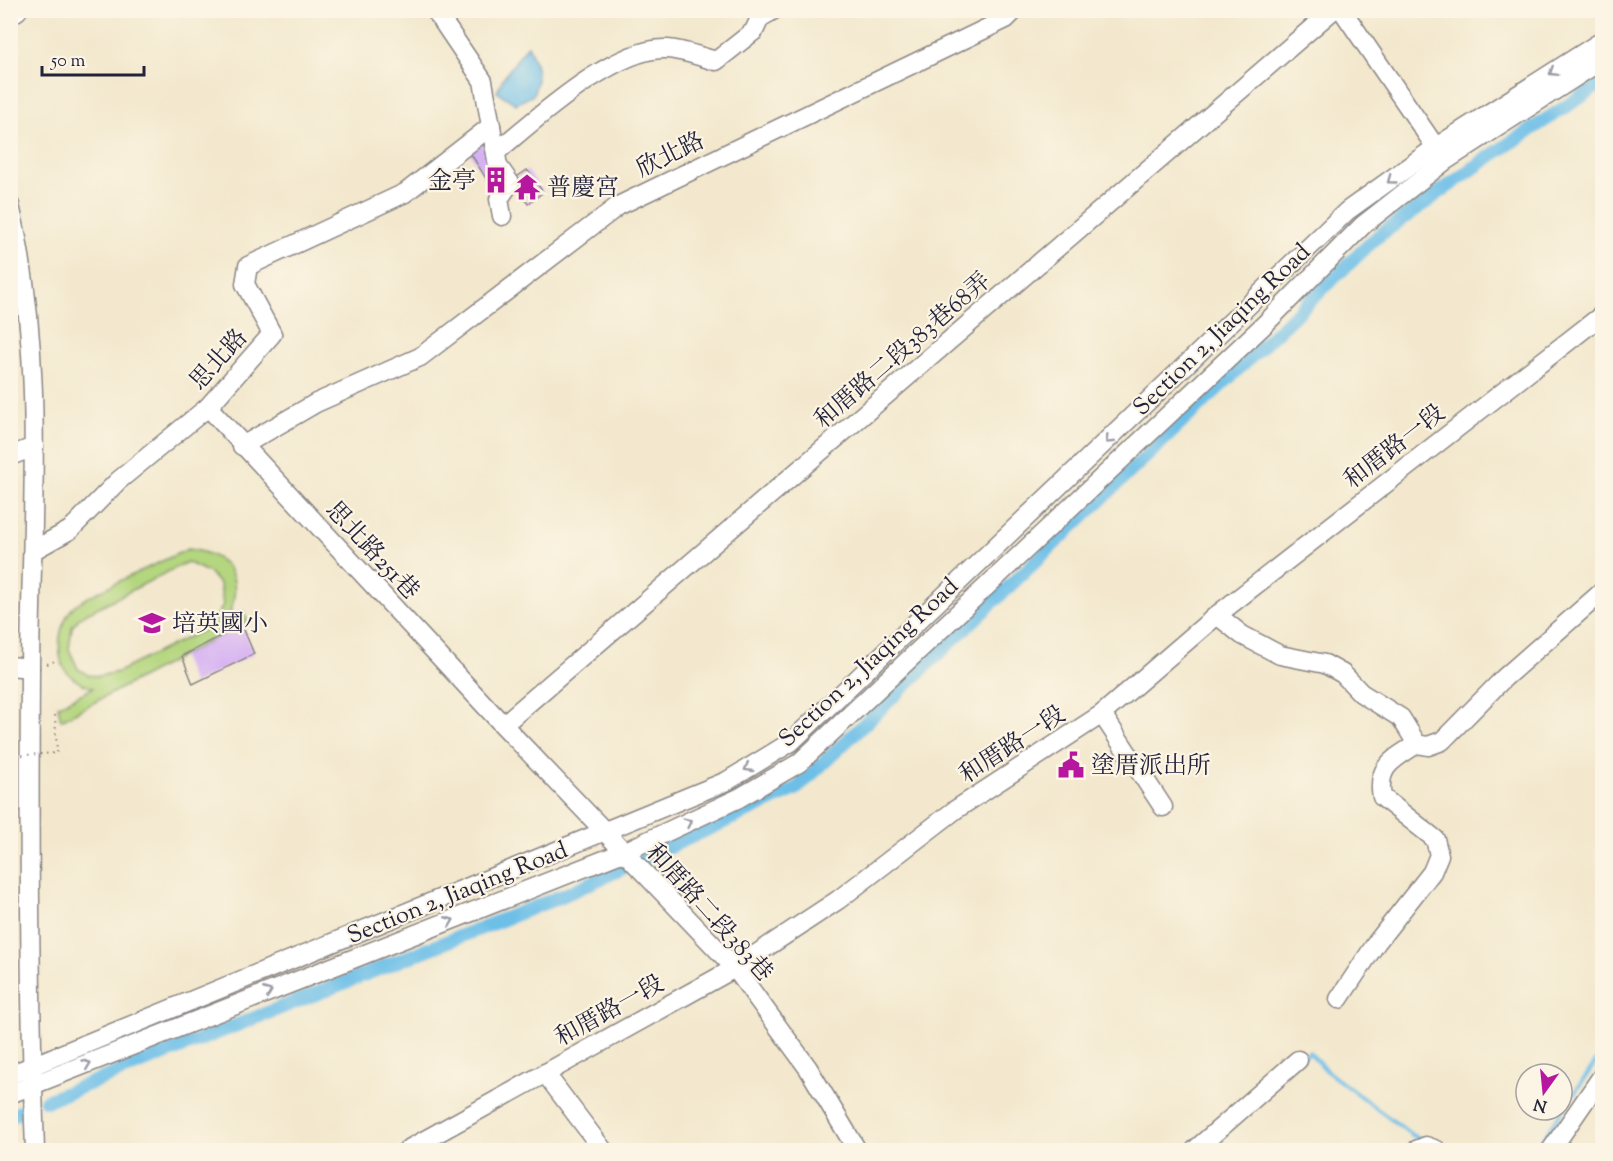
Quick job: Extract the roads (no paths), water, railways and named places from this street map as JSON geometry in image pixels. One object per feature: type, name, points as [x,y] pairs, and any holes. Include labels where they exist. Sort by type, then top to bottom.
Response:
[{"type":"street","points":[[10,16],[18,10]]},
{"type":"street","points":[[435,10],[483,81],[498,166],[510,183],[500,200],[501,216]]},
{"type":"street","points":[[496,152],[544,112],[614,64],[641,52],[667,49],[716,61],[754,31],[760,18],[774,10]]},
{"type":"street","name":"欣北路","points":[[242,446],[316,403],[420,357],[618,206],[1006,19],[1015,10]]},
{"type":"street","name":"和厝路二段383巷68弄","points":[[503,725],[1333,10]]},
{"type":"street","points":[[1342,10],[1440,154]]},
{"type":"street","name":"Section 2, Jiaqing Road","points":[[10,1094],[632,860],[799,763],[1265,324],[1363,225],[1440,154],[1602,41]]},
{"type":"street","name":"Section 2, Jiaqing Road","points":[[10,1075],[727,781],[792,742],[1347,211],[1602,60]]},
{"type":"street","name":"思北路","points":[[34,550],[70,530],[118,481],[208,407],[272,334],[245,284],[248,266],[405,192],[491,126]]},
{"type":"street","points":[[10,205],[18,237],[32,346],[34,550],[30,668],[32,1066],[35,1150]]},
{"type":"street","name":"和厝路一段","points":[[406,1150],[735,968],[838,900],[955,810],[1102,714],[1216,615],[1602,315]]},
{"type":"street","name":"思北路251巷","points":[[208,407],[503,725]]},
{"type":"street","points":[[10,456],[34,447]]},
{"type":"street","points":[[1339,999],[1377,942],[1432,872],[1439,855],[1435,839],[1382,797],[1379,780],[1382,773],[1393,760],[1417,744],[1428,746],[1442,741],[1504,678],[1602,592]]},
{"type":"street","points":[[1216,615],[1242,635],[1280,655],[1325,664],[1343,675],[1361,693],[1401,718],[1417,744]]},
{"type":"street","points":[[10,666],[30,668]]},
{"type":"street","points":[[1102,714],[1163,807]]},
{"type":"street","name":"和厝路二段383巷","points":[[503,725],[735,968],[808,1068],[857,1150]]},
{"type":"street","points":[[1195,1150],[1298,1060]]},
{"type":"street","points":[[545,1073],[603,1150]]},
{"type":"street","points":[[1551,1150],[1602,1076]]},
{"type":"street","points":[[1416,1150],[1426,1146],[1437,1150]]},
{"type":"water","points":[[528,45],[537,81],[533,95],[516,104],[497,92],[503,78]]},
{"type":"waterway","points":[[46,1101],[562,896],[796,789],[1377,237],[1489,157],[1602,83]]},
{"type":"waterway","points":[[1302,1059],[1309,1052],[1329,1073],[1412,1135],[1423,1140]]},
{"type":"waterway","points":[[1535,1150],[1602,1053]]},
{"type":"waterway","points":[[10,1116],[23,1111]]},
{"type":"waterway","points":[[1442,1147],[1451,1150]]},
{"type":"place","name":"金亭","points":[[496,180]]},
{"type":"place","name":"普慶宮","points":[[527,187]]},
{"type":"place","name":"培英國小","points":[[152,623]]},
{"type":"place","name":"塗厝派出所","points":[[1071,765]]}]
